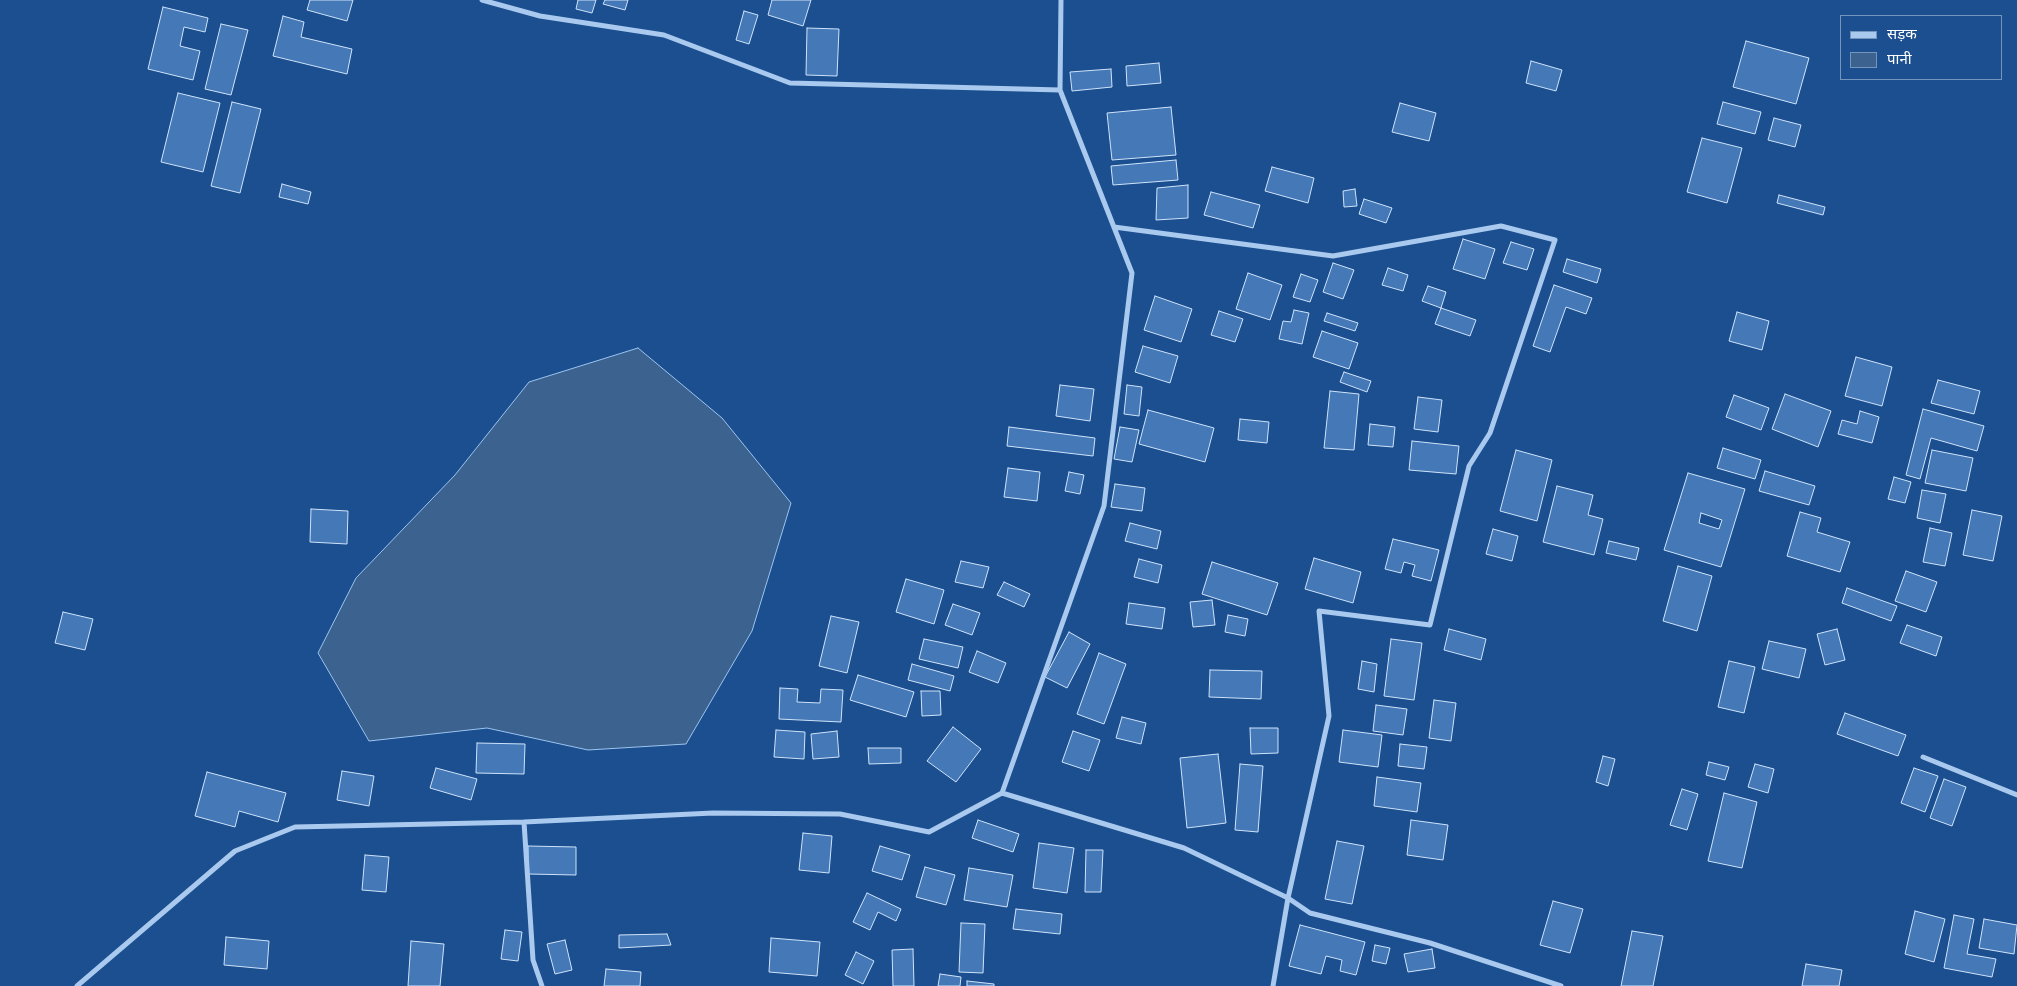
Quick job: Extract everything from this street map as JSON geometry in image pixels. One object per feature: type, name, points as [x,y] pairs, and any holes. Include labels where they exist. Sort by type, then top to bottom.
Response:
[{"type":"street","points":[[482,0],[540,16],[664,34],[790,84],[1060,90]]},
{"type":"street","points":[[77,986],[235,851],[295,827],[524,822],[713,813],[840,814],[929,832],[1002,793],[1104,506],[1132,273],[1060,90],[1061,0]]},
{"type":"street","points":[[1114,227],[1333,256],[1501,226],[1555,240],[1490,432],[1469,466],[1430,625],[1319,611],[1329,716],[1288,898],[1273,986]]},
{"type":"street","points":[[1923,757],[2017,795]]},
{"type":"street","points":[[1002,793],[1184,848],[1288,898],[1310,913],[1430,943],[1561,986]]},
{"type":"street","points":[[524,822],[532,960],[542,986]]},
{"type":"water","points":[[638,348],[722,418],[791,503],[752,631],[686,744],[588,750],[487,728],[369,741],[318,653],[356,578],[455,475],[529,382]]},
{"type":"building","points":[[310,0],[353,0],[347,21],[307,10]]},
{"type":"building","points":[[578,0],[596,0],[592,13],[576,9]]},
{"type":"building","points":[[605,0],[628,0],[625,10],[603,4]]},
{"type":"building","points":[[772,0],[811,0],[803,26],[768,15]]},
{"type":"building","points":[[163,7],[208,18],[205,32],[184,27],[180,46],[200,51],[193,80],[148,69]]},
{"type":"building","points":[[744,11],[758,15],[749,44],[736,40]]},
{"type":"building","points":[[283,16],[304,22],[301,37],[352,49],[347,74],[273,56]]},
{"type":"building","points":[[221,24],[248,30],[231,95],[205,89]]},
{"type":"building","points":[[807,28],[839,29],[837,76],[806,75]]},
{"type":"building","points":[[1746,41],[1809,58],[1796,104],[1733,87]]},
{"type":"building","points":[[1531,61],[1562,70],[1556,91],[1526,83]]},
{"type":"building","points":[[1159,63],[1161,83],[1127,86],[1126,66]]},
{"type":"building","points":[[1111,69],[1112,87],[1072,91],[1070,72]]},
{"type":"building","points":[[178,93],[220,103],[203,172],[161,162]]},
{"type":"building","points":[[232,102],[261,109],[240,193],[211,186]]},
{"type":"building","points":[[1723,102],[1761,112],[1755,134],[1717,124]]},
{"type":"building","points":[[1400,103],[1436,113],[1429,141],[1392,132]]},
{"type":"building","points":[[1171,107],[1176,155],[1112,160],[1107,113]]},
{"type":"building","points":[[1774,118],[1801,125],[1795,147],[1768,140]]},
{"type":"building","points":[[1702,138],[1742,148],[1727,203],[1687,192]]},
{"type":"building","points":[[1176,160],[1178,180],[1113,185],[1111,166]]},
{"type":"building","points":[[1272,167],[1314,178],[1308,203],[1265,191]]},
{"type":"building","points":[[282,184],[311,192],[308,204],[279,197]]},
{"type":"building","points":[[1188,185],[1188,218],[1156,220],[1157,188]]},
{"type":"building","points":[[1355,189],[1357,206],[1344,207],[1343,191]]},
{"type":"building","points":[[1211,192],[1260,205],[1253,228],[1204,215]]},
{"type":"building","points":[[1779,195],[1825,207],[1823,215],[1777,203]]},
{"type":"building","points":[[1364,199],[1392,208],[1386,223],[1359,214]]},
{"type":"building","points":[[1463,239],[1495,249],[1485,279],[1453,269]]},
{"type":"building","points":[[1511,242],[1534,249],[1527,270],[1503,263]]},
{"type":"building","points":[[1567,259],[1601,269],[1597,283],[1563,272]]},
{"type":"building","points":[[1333,263],[1354,270],[1343,299],[1323,292]]},
{"type":"building","points":[[1388,268],[1408,275],[1403,291],[1382,285]]},
{"type":"building","points":[[1248,273],[1282,285],[1270,320],[1236,309]]},
{"type":"building","points":[[1301,274],[1318,280],[1310,302],[1293,297]]},
{"type":"building","points":[[1554,285],[1592,298],[1586,314],[1566,307],[1550,352],[1533,346]]},
{"type":"building","points":[[1428,286],[1446,292],[1441,308],[1422,301]]},
{"type":"building","points":[[1155,296],[1192,309],[1181,342],[1144,330]]},
{"type":"building","points":[[1441,308],[1476,320],[1470,336],[1435,324]]},
{"type":"building","points":[[1294,310],[1309,313],[1302,344],[1279,339],[1283,321],[1291,322]]},
{"type":"building","points":[[1219,311],[1243,319],[1235,342],[1211,335]]},
{"type":"building","points":[[1737,312],[1769,321],[1762,350],[1729,341]]},
{"type":"building","points":[[1327,313],[1358,323],[1355,331],[1324,321]]},
{"type":"building","points":[[1322,331],[1358,343],[1349,369],[1313,357]]},
{"type":"building","points":[[1143,346],[1178,356],[1170,383],[1135,372]]},
{"type":"building","points":[[1856,357],[1892,367],[1882,406],[1845,396]]},
{"type":"building","points":[[1344,372],[1371,381],[1367,392],[1340,382]]},
{"type":"building","points":[[1938,380],[1980,391],[1974,414],[1931,403]]},
{"type":"building","points":[[1060,385],[1094,389],[1090,421],[1056,416]]},
{"type":"building","points":[[1127,385],[1142,387],[1139,416],[1124,414]]},
{"type":"building","points":[[1330,391],[1359,394],[1354,450],[1324,448]]},
{"type":"building","points":[[1785,394],[1831,411],[1818,447],[1772,429]]},
{"type":"building","points":[[1734,395],[1769,408],[1761,430],[1726,417]]},
{"type":"building","points":[[1418,397],[1442,400],[1438,432],[1414,429]]},
{"type":"building","points":[[1923,409],[1984,426],[1977,451],[1931,438],[1920,479],[1906,475]]},
{"type":"building","points":[[1148,410],[1214,428],[1205,462],[1139,444]]},
{"type":"building","points":[[1860,411],[1879,417],[1872,443],[1838,434],[1842,420],[1857,424]]},
{"type":"building","points":[[1240,419],[1269,422],[1267,443],[1238,440]]},
{"type":"building","points":[[1370,424],[1395,427],[1393,447],[1368,445]]},
{"type":"building","points":[[1009,427],[1095,438],[1093,456],[1007,446]]},
{"type":"building","points":[[1120,427],[1139,430],[1132,462],[1114,459]]},
{"type":"building","points":[[1412,441],[1459,446],[1456,474],[1409,470]]},
{"type":"building","points":[[1723,448],[1761,460],[1755,479],[1717,468]]},
{"type":"building","points":[[1516,450],[1552,460],[1537,521],[1500,511]]},
{"type":"building","points":[[1932,450],[1973,458],[1966,491],[1925,483]]},
{"type":"building","points":[[1008,468],[1040,472],[1037,501],[1004,497]]},
{"type":"building","points":[[1765,471],[1815,486],[1809,505],[1759,491]]},
{"type":"building","points":[[1069,472],[1084,475],[1080,494],[1065,491]]},
{"type":"building","points":[[1688,473],[1745,489],[1721,567],[1664,550]],"holes":[[[1701,513],[1722,520],[1719,529],[1699,523]]]},
{"type":"building","points":[[1894,477],[1911,482],[1905,503],[1888,499]]},
{"type":"building","points":[[1115,484],[1145,488],[1142,511],[1111,507]]},
{"type":"building","points":[[1557,486],[1593,495],[1588,515],[1603,519],[1594,555],[1543,542]]},
{"type":"building","points":[[1922,490],[1946,494],[1940,523],[1917,518]]},
{"type":"building","points":[[311,509],[348,511],[347,544],[310,542]]},
{"type":"building","points":[[1972,510],[2002,516],[1993,561],[1963,555]]},
{"type":"building","points":[[1800,512],[1821,518],[1817,532],[1850,542],[1840,572],[1787,556]]},
{"type":"building","points":[[1130,523],[1161,531],[1157,549],[1125,541]]},
{"type":"building","points":[[1930,528],[1952,533],[1945,566],[1923,562]]},
{"type":"building","points":[[1493,529],[1518,536],[1512,561],[1486,554]]},
{"type":"building","points":[[1393,539],[1439,550],[1431,581],[1412,576],[1415,565],[1404,562],[1401,573],[1385,569]]},
{"type":"building","points":[[1609,541],[1639,548],[1636,560],[1606,553]]},
{"type":"building","points":[[1314,558],[1361,572],[1353,603],[1305,589]]},
{"type":"building","points":[[1139,559],[1162,565],[1158,583],[1134,577]]},
{"type":"building","points":[[961,561],[989,567],[983,588],[955,582]]},
{"type":"building","points":[[1212,562],[1278,583],[1267,615],[1202,594]]},
{"type":"building","points":[[1678,566],[1712,576],[1697,631],[1663,621]]},
{"type":"building","points":[[1906,571],[1937,582],[1926,612],[1895,601]]},
{"type":"building","points":[[906,579],[944,590],[934,624],[896,612]]},
{"type":"building","points":[[1004,582],[1030,594],[1024,607],[997,595]]},
{"type":"building","points":[[1847,588],[1897,606],[1891,621],[1842,603]]},
{"type":"building","points":[[1212,600],[1215,625],[1193,627],[1190,602]]},
{"type":"building","points":[[1129,603],[1165,608],[1162,629],[1126,624]]},
{"type":"building","points":[[953,604],[980,613],[972,635],[945,625]]},
{"type":"building","points":[[63,612],[93,619],[85,650],[55,643]]},
{"type":"building","points":[[1228,615],[1248,619],[1245,636],[1225,632]]},
{"type":"building","points":[[831,616],[859,622],[847,673],[819,666]]},
{"type":"building","points":[[1907,625],[1942,637],[1936,656],[1900,643]]},
{"type":"building","points":[[1449,629],[1486,639],[1481,660],[1444,650]]},
{"type":"building","points":[[1837,629],[1845,660],[1825,665],[1817,634]]},
{"type":"building","points":[[1069,632],[1090,644],[1067,688],[1045,677]]},
{"type":"building","points":[[924,639],[963,647],[958,668],[919,659]]},
{"type":"building","points":[[1391,639],[1422,643],[1414,700],[1384,696]]},
{"type":"building","points":[[1769,641],[1806,649],[1799,678],[1762,669]]},
{"type":"building","points":[[977,651],[1006,663],[998,683],[969,672]]},
{"type":"building","points":[[1099,653],[1126,664],[1104,724],[1077,714]]},
{"type":"building","points":[[1362,661],[1377,664],[1374,692],[1358,689]]},
{"type":"building","points":[[1729,661],[1755,667],[1744,713],[1718,707]]},
{"type":"building","points":[[912,664],[954,676],[950,691],[908,680]]},
{"type":"building","points":[[1210,670],[1262,671],[1261,699],[1209,697]]},
{"type":"building","points":[[858,675],[914,692],[906,717],[850,700]]},
{"type":"building","points":[[780,688],[798,689],[797,702],[820,703],[821,689],[843,690],[841,722],[779,719]]},
{"type":"building","points":[[921,691],[940,691],[941,715],[922,716]]},
{"type":"building","points":[[1434,700],[1456,703],[1451,741],[1429,738]]},
{"type":"building","points":[[1376,705],[1407,709],[1403,735],[1373,731]]},
{"type":"building","points":[[1845,713],[1906,735],[1898,756],[1837,734]]},
{"type":"building","points":[[1122,717],[1146,723],[1141,744],[1116,738]]},
{"type":"building","points":[[953,727],[981,749],[956,782],[927,761]]},
{"type":"building","points":[[1250,728],[1278,728],[1278,753],[1251,754]]},
{"type":"building","points":[[776,730],[805,732],[804,759],[774,757]]},
{"type":"building","points":[[1343,730],[1382,735],[1378,767],[1339,762]]},
{"type":"building","points":[[837,731],[839,757],[813,759],[811,734]]},
{"type":"building","points":[[1073,731],[1100,740],[1089,771],[1062,762]]},
{"type":"building","points":[[477,743],[525,744],[524,774],[476,773]]},
{"type":"building","points":[[1400,744],[1427,747],[1424,769],[1398,766]]},
{"type":"building","points":[[868,748],[901,748],[901,763],[869,764]]},
{"type":"building","points":[[1218,754],[1226,823],[1187,828],[1180,758]]},
{"type":"building","points":[[1603,756],[1615,759],[1608,786],[1596,782]]},
{"type":"building","points":[[1709,762],[1729,767],[1725,780],[1706,775]]},
{"type":"building","points":[[1240,764],[1263,766],[1258,832],[1235,830]]},
{"type":"building","points":[[1755,764],[1774,769],[1768,793],[1748,787]]},
{"type":"building","points":[[436,768],[477,779],[471,800],[430,788]]},
{"type":"building","points":[[1914,768],[1938,776],[1925,812],[1901,803]]},
{"type":"building","points":[[342,771],[374,776],[369,806],[337,800]]},
{"type":"building","points":[[207,772],[286,793],[278,822],[239,811],[235,827],[195,816]]},
{"type":"building","points":[[1377,777],[1421,783],[1417,812],[1374,806]]},
{"type":"building","points":[[1944,779],[1966,787],[1952,826],[1930,818]]},
{"type":"building","points":[[1682,789],[1698,794],[1687,830],[1670,825]]},
{"type":"building","points":[[1724,793],[1757,802],[1742,868],[1708,861]]},
{"type":"building","points":[[978,820],[1019,834],[1013,852],[972,838]]},
{"type":"building","points":[[1411,820],[1448,825],[1443,860],[1407,855]]},
{"type":"building","points":[[803,833],[832,836],[829,873],[799,870]]},
{"type":"building","points":[[1337,841],[1364,846],[1352,904],[1325,899]]},
{"type":"building","points":[[1039,843],[1074,848],[1067,893],[1033,888]]},
{"type":"building","points":[[528,846],[576,847],[576,875],[528,874]]},
{"type":"building","points":[[880,846],[910,855],[902,880],[872,871]]},
{"type":"building","points":[[1086,850],[1103,850],[1101,892],[1085,892]]},
{"type":"building","points":[[365,855],[389,857],[386,892],[362,890]]},
{"type":"building","points":[[925,867],[955,875],[946,905],[916,897]]},
{"type":"building","points":[[969,868],[1013,875],[1007,907],[964,900]]},
{"type":"building","points":[[867,893],[901,909],[896,921],[878,912],[870,930],[853,922]]},
{"type":"building","points":[[1553,901],[1583,909],[1570,953],[1540,945]]},
{"type":"building","points":[[1016,909],[1062,914],[1060,934],[1013,929]]},
{"type":"building","points":[[1915,911],[1945,919],[1934,962],[1905,954]]},
{"type":"building","points":[[1954,915],[1974,919],[1967,954],[1996,959],[1992,977],[1944,968]]},
{"type":"building","points":[[1984,919],[2017,925],[2014,954],[1979,948]]},
{"type":"building","points":[[961,923],[985,924],[983,973],[959,972]]},
{"type":"building","points":[[1300,925],[1365,942],[1356,975],[1340,971],[1342,960],[1326,956],[1321,974],[1289,966]]},
{"type":"building","points":[[505,930],[522,932],[518,961],[501,959]]},
{"type":"building","points":[[1632,931],[1663,936],[1653,986],[1621,986]]},
{"type":"building","points":[[667,934],[671,945],[619,948],[619,935]]},
{"type":"building","points":[[226,937],[269,941],[267,969],[224,965]]},
{"type":"building","points":[[771,938],[820,942],[817,976],[769,972]]},
{"type":"building","points":[[565,940],[572,970],[555,974],[547,944]]},
{"type":"building","points":[[411,941],[444,944],[440,986],[408,986]]},
{"type":"building","points":[[1375,945],[1390,948],[1386,964],[1372,961]]},
{"type":"building","points":[[913,949],[914,986],[893,986],[892,950]]},
{"type":"building","points":[[1432,949],[1435,968],[1408,972],[1404,954]]},
{"type":"building","points":[[856,952],[874,961],[863,984],[845,975]]},
{"type":"building","points":[[1806,964],[1842,970],[1839,986],[1802,986]]},
{"type":"building","points":[[606,969],[641,972],[640,986],[604,986]]},
{"type":"building","points":[[940,974],[961,977],[960,986],[938,986]]},
{"type":"building","points":[[967,981],[994,984],[994,986],[967,986]]}]
